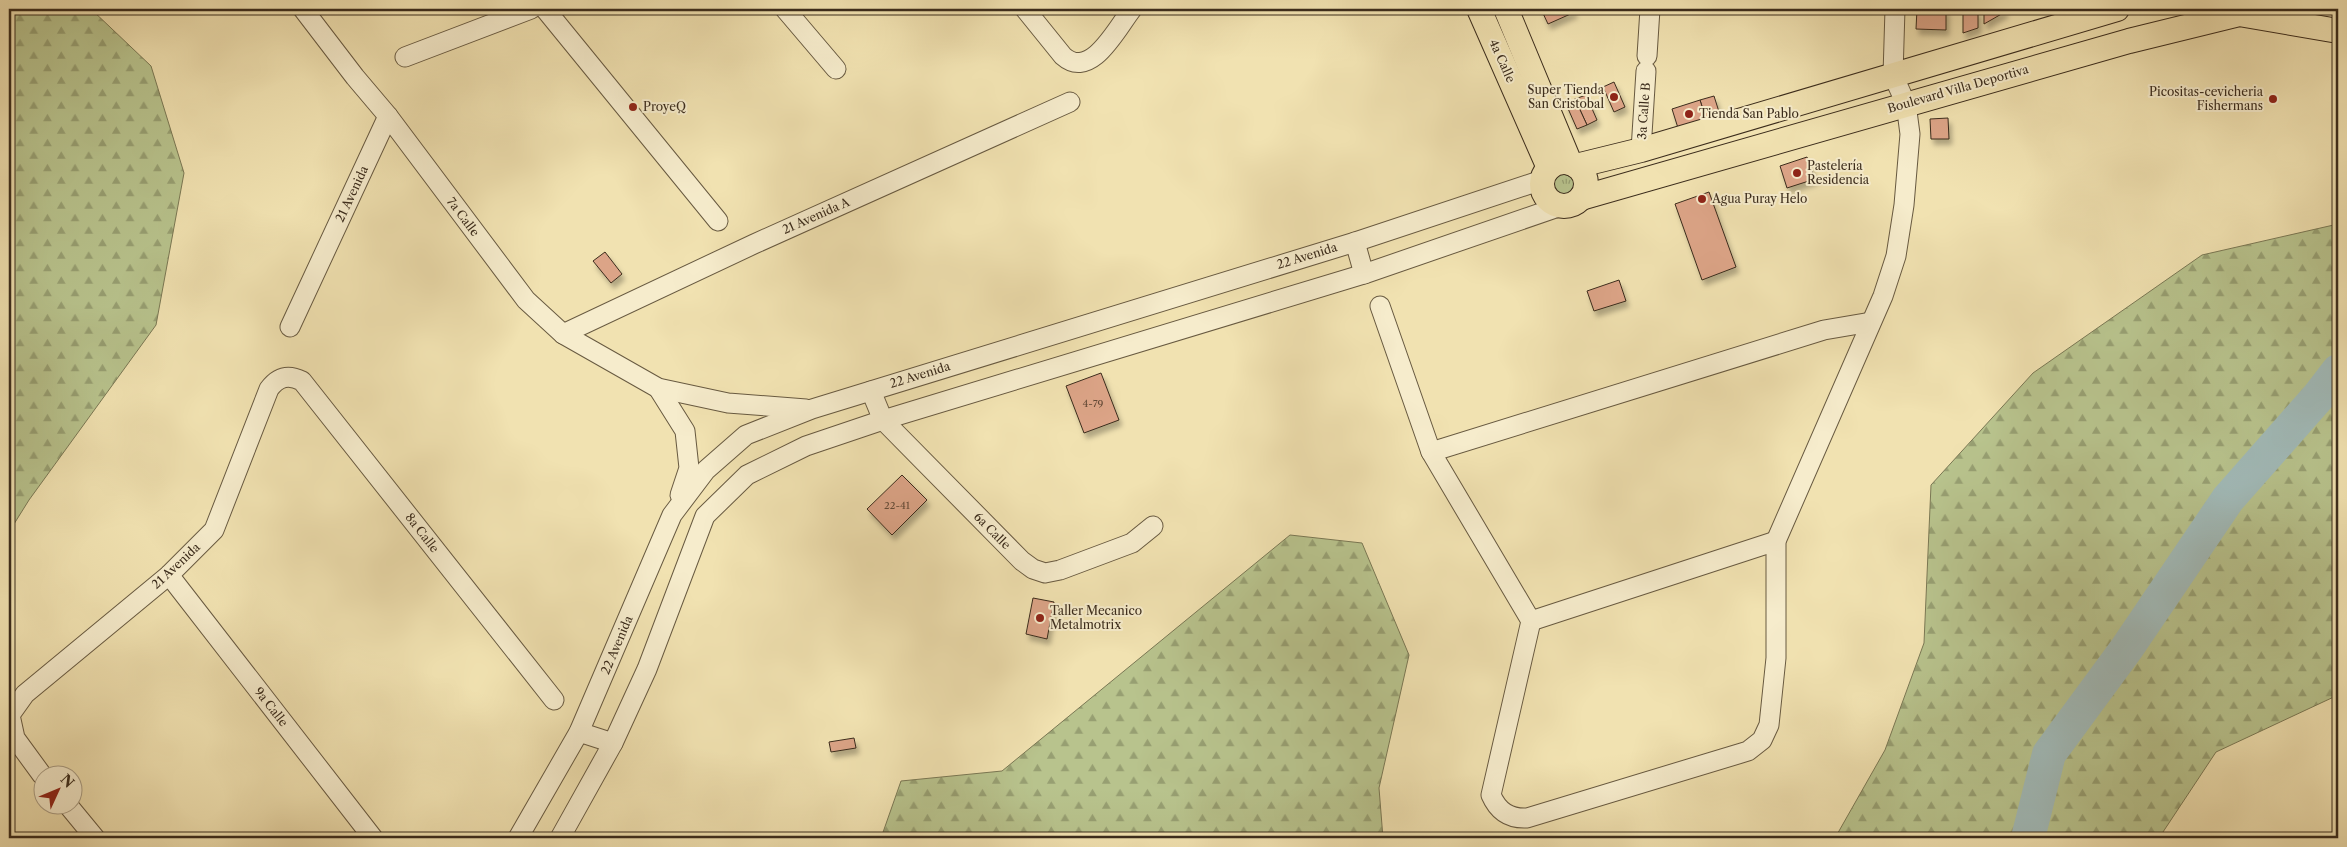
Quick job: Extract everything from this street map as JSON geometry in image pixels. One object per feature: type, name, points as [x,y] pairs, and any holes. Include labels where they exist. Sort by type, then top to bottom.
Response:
[{"type":"main road","name":"4a Calle","points":[[1479,9],[1560,169]]},
{"type":"main road","name":"4a Calle","points":[[1506,9],[1560,169]]},
{"type":"main road","points":[[1560,169],[1582,171],[1586,185],[1571,202],[1549,200],[1544,194],[1560,169],[1641,150],[2117,9]]},
{"type":"main road","name":"Boulevard Villa Deportiva","points":[[1571,202],[2129,41],[2239,14],[2338,31]]},
{"type":"street","name":"7a Calle","points":[[302,9],[388,116],[526,300],[562,334],[658,388],[728,403],[812,409]]},
{"type":"street","points":[[405,57],[531,9]]},
{"type":"street","points":[[545,9],[718,221]]},
{"type":"street","points":[[784,9],[836,69]]},
{"type":"street","points":[[1025,9],[1063,56],[1071,62],[1080,63],[1094,58],[1132,9]]},
{"type":"street","name":"3a Calle B","points":[[1641,150],[1650,9]]},
{"type":"street","points":[[1380,306],[1431,452],[1531,621],[1491,795],[1499,808],[1511,817],[1527,818],[1748,751],[1762,740],[1769,725],[1776,658],[1776,541],[1871,322],[1896,256],[1904,205],[1910,134],[1906,104],[1893,75],[1895,9]]},
{"type":"street","name":"21 Avenida A","points":[[562,334],[754,244],[1070,102]]},
{"type":"street","name":"21 Avenida","points":[[290,327],[388,116]]},
{"type":"street","name":"22 Avenida","points":[[518,838],[579,732],[672,515],[706,470],[746,435],[812,409],[1355,242],[1560,169]]},
{"type":"street","points":[[560,838],[613,743],[647,669],[705,516],[747,475],[806,446],[883,420],[1364,274],[1571,202]]},
{"type":"street","points":[[1355,242],[1364,274]]},
{"type":"street","points":[[1431,452],[1824,330],[1871,322]]},
{"type":"street","name":"21 Avenida","points":[[10,715],[25,694],[169,575],[214,530],[269,389],[275,381],[283,377]]},
{"type":"street","name":"8a Calle","points":[[283,377],[293,377],[302,380],[554,700]]},
{"type":"street","name":"7a Calle","points":[[658,388],[685,431],[689,468],[672,515]]},
{"type":"street","name":"6a Calle","points":[[871,391],[883,420],[1022,561],[1033,569],[1045,573],[1060,570],[1132,543],[1153,526]]},
{"type":"street","points":[[1531,621],[1776,541]]},
{"type":"street","name":"9a Calle","points":[[169,575],[373,838]]},
{"type":"street","points":[[10,715],[15,738],[34,764]]},
{"type":"street","points":[[579,732],[613,743]]},
{"type":"street","points":[[75,814],[95,838]]},
{"type":"green space","points":[[9,9],[91,9],[151,66],[184,173],[156,325],[29,500],[9,532]]},
{"type":"green space","points":[[1564,171],[1573,175],[1577,184],[1573,193],[1564,197],[1555,193],[1551,184],[1555,175]]},
{"type":"green space","points":[[2338,224],[2338,695],[2216,752],[2159,838],[1835,838],[1885,750],[1924,643],[1931,485],[2033,373],[2202,255]]},
{"type":"green space","points":[[1290,535],[1362,543],[1409,655],[1379,788],[1383,838],[881,838],[901,781],[1002,771]]},
{"type":"building","points":[[1541,9],[1573,9],[1575,12],[1548,24]]},
{"type":"building","points":[[1917,9],[1946,9],[1946,30],[1916,29]]},
{"type":"building","points":[[1984,9],[2005,9],[2005,12],[1984,24]]},
{"type":"building","points":[[1978,10],[1978,28],[1963,33],[1963,13]]},
{"type":"building","name":"Super Tienda San Cristobal","points":[[1614,82],[1625,107],[1614,112],[1603,87]]},
{"type":"building","points":[[1586,95],[1597,120],[1587,125],[1575,99]]},
{"type":"building","points":[[1714,96],[1720,115],[1706,119],[1700,100]]},
{"type":"building","points":[[1575,99],[1587,125],[1577,129],[1566,104]]},
{"type":"building","name":"Tienda San Pablo","points":[[1700,100],[1706,119],[1678,128],[1672,109]]},
{"type":"building","points":[[1948,118],[1949,139],[1931,139],[1930,119]]},
{"type":"building","name":"Pastelería Residencia","points":[[1807,157],[1815,179],[1787,188],[1780,166]]},
{"type":"building","points":[[1709,192],[1736,267],[1702,280],[1675,204]]},
{"type":"building","points":[[605,252],[622,274],[611,283],[593,261]]},
{"type":"building","points":[[1619,280],[1626,301],[1594,311],[1587,291]]},
{"type":"building","points":[[1101,373],[1119,420],[1084,433],[1066,386]]},
{"type":"building","points":[[902,475],[927,500],[892,535],[867,509]]},
{"type":"building","name":"Taller Mecanico Metalmotrix","points":[[1033,598],[1054,602],[1047,639],[1026,634]]},
{"type":"building","points":[[854,738],[856,748],[831,752],[829,742]]},
{"type":"waterway","points":[[2028,838],[2049,754],[2127,648],[2228,499],[2318,397],[2338,371]]},
{"type":"place","name":"Super Tienda San Cristobal","points":[[1614,97]]},
{"type":"place","name":"Picositas-cevicheria Fishermans","points":[[2273,99]]},
{"type":"place","name":"ProyeQ","points":[[633,107]]},
{"type":"place","name":"Tienda San Pablo","points":[[1689,114]]},
{"type":"place","name":"Pastelería Residencia","points":[[1797,173]]},
{"type":"place","name":"Agua Puray Helo","points":[[1702,199]]},
{"type":"place","name":"Taller Mecanico Metalmotrix","points":[[1040,618]]}]
